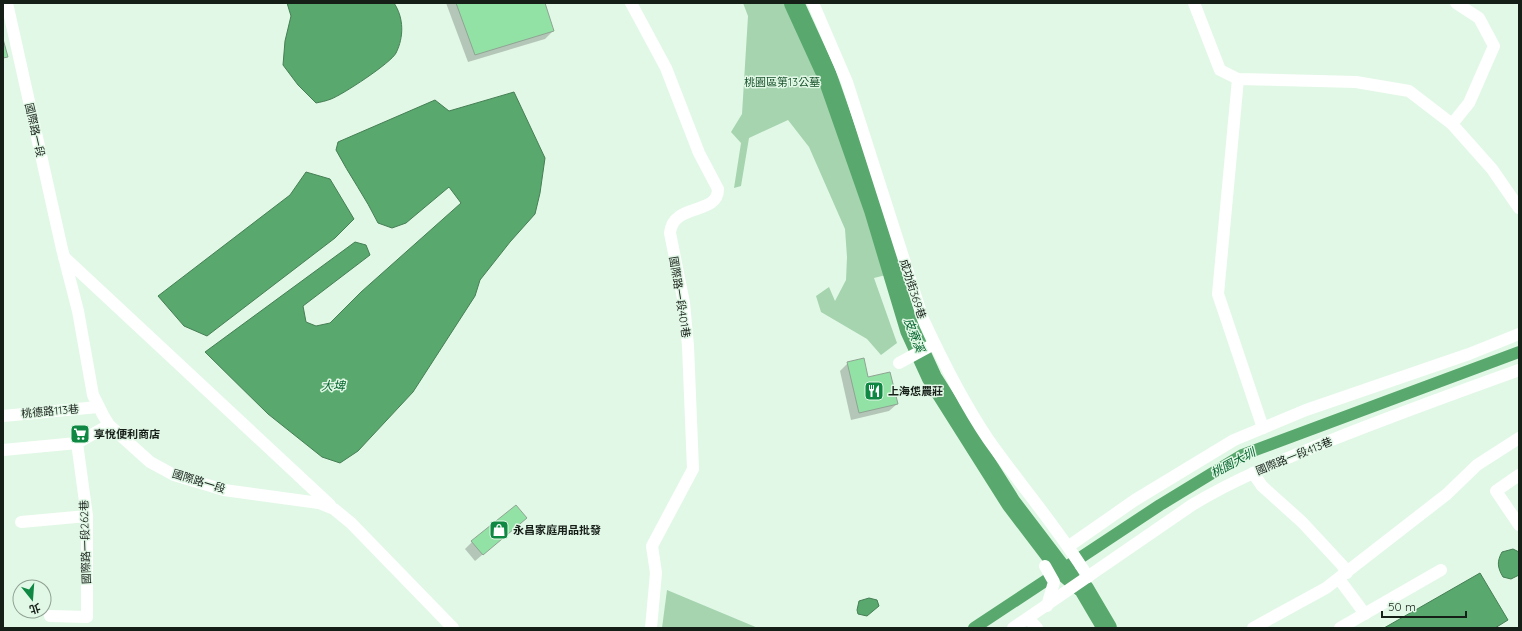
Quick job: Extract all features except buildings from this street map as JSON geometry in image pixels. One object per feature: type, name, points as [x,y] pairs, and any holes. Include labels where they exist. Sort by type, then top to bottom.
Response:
[{"type":"street","name":"國際路一段","points":[[7,3],[64,258],[78,311],[93,395],[98,407],[109,425],[150,462],[189,481],[224,490],[319,503],[334,509]]},
{"type":"street","name":"國際路一段401巷","points":[[631,3],[666,68],[699,153],[718,189],[718,194],[715,200],[677,217],[671,225],[670,233],[684,303],[688,346],[693,469],[652,546],[656,573],[651,628]]},
{"type":"street","name":"成功街369巷","points":[[812,3],[847,82],[923,319],[934,344],[988,439],[1069,546],[1088,577]]},
{"type":"street","points":[[1194,3],[1220,70],[1238,79],[1356,82],[1409,91],[1452,124],[1492,169],[1519,208]]},
{"type":"street","points":[[1452,124],[1469,103],[1494,46],[1479,18],[1456,3]]},
{"type":"street","points":[[1238,79],[1218,294],[1263,428]]},
{"type":"street","name":"國際路一段","points":[[64,258],[334,509],[351,523],[453,628]]},
{"type":"street","points":[[1069,546],[1135,500],[1234,440],[1306,410],[1468,354],[1519,334]]},
{"type":"street","points":[[899,362],[934,344]]},
{"type":"street","name":"國際路一段413巷","points":[[1047,606],[1192,505],[1222,486],[1253,472],[1398,414],[1519,370]]},
{"type":"street","name":"桃德路113巷","points":[[3,416],[98,407]]},
{"type":"street","points":[[3,450],[77,443],[109,425]]},
{"type":"street","points":[[1253,628],[1326,588],[1343,576],[1447,494],[1477,465],[1519,438]]},
{"type":"street","name":"國際路一段262巷","points":[[52,616],[87,617],[87,516],[77,443]]},
{"type":"street","points":[[1253,472],[1262,486],[1302,522],[1342,565],[1343,576],[1365,614]]},
{"type":"street","points":[[1519,475],[1496,491],[1519,525]]},
{"type":"street","points":[[21,522],[87,516]]},
{"type":"street","points":[[1013,628],[1047,606],[1054,582],[1045,566]]},
{"type":"street","points":[[1340,628],[1440,570]]},
{"type":"street","points":[[1028,618],[1037,628]]},
{"type":"green space","name":"桃園區第13公墓","points":[[743,3],[786,3],[822,77],[881,252],[886,275],[874,278],[897,343],[881,355],[867,339],[821,312],[816,296],[829,287],[835,301],[846,280],[847,257],[845,229],[809,147],[788,120],[749,138],[741,186],[734,188],[741,143],[731,132],[742,114],[748,16]]},
{"type":"green space","points":[[667,590],[758,628],[662,628]]},
{"type":"water","points":[[287,3],[394,3],[400,15],[402,28],[399,47],[392,58],[366,78],[337,96],[316,103],[298,85],[283,65],[285,41],[291,16]]},
{"type":"water","name":"大埤","points":[[514,92],[545,158],[540,193],[535,214],[510,242],[480,280],[475,296],[413,392],[358,451],[340,463],[322,457],[268,414],[205,352],[355,242],[366,245],[370,255],[303,306],[306,322],[316,326],[330,323],[361,292],[461,203],[449,187],[406,223],[392,228],[378,223],[336,150],[338,142],[435,100],[449,111]]},
{"type":"water","points":[[306,172],[330,179],[354,219],[335,238],[207,336],[184,326],[158,296],[290,195]]},
{"type":"water","points":[[1513,549],[1519,552],[1519,575],[1511,579],[1503,577],[1499,567],[1499,558],[1502,552]]},
{"type":"water","points":[[1480,573],[1508,620],[1495,628],[1384,628]]},
{"type":"water","points":[[869,598],[877,600],[879,606],[867,616],[858,614],[857,610],[859,601]]},
{"type":"waterway","name":"皮寮溪","points":[[794,3],[826,73],[874,210],[910,330],[932,378],[1011,503],[1062,570],[1084,589],[1107,628]]},
{"type":"waterway","name":"桃園大圳","points":[[974,628],[1160,505],[1242,455],[1519,352]]},
{"type":"place","name":"上海怹農莊","points":[[874,391]]},
{"type":"place","name":"享悅便利商店","points":[[80,434]]},
{"type":"place","name":"永昌家庭用品批發","points":[[499,530]]}]
